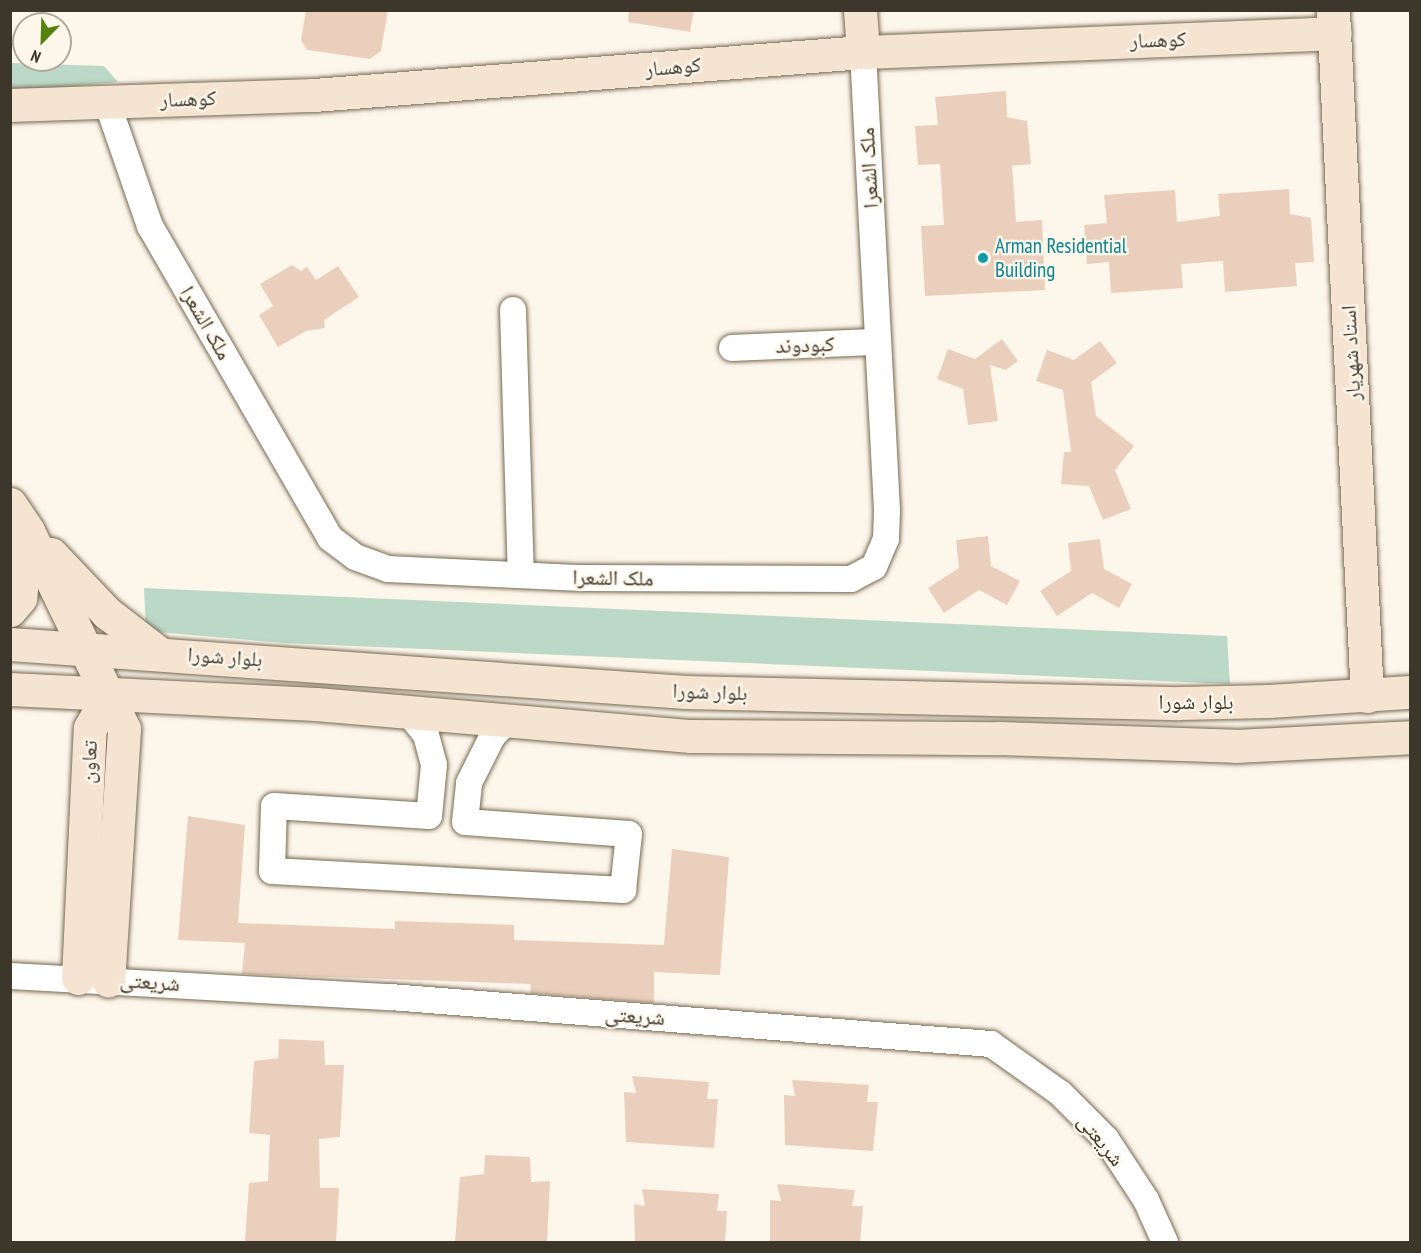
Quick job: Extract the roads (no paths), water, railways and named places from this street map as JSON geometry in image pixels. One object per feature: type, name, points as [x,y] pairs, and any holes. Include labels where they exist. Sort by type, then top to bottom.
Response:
[{"type":"main road","points":[[860,10],[863,52]]},
{"type":"main road","name":"کوهسار","points":[[10,105],[314,95],[863,52],[1334,22]]},
{"type":"main road","name":"استاد شهریار","points":[[1334,22],[1366,696]]},
{"type":"main road","points":[[10,504],[28,531],[108,695]]},
{"type":"main road","points":[[10,610],[20,598],[28,531]]},
{"type":"main road","points":[[28,531],[107,613],[159,653]]},
{"type":"main road","name":"بلوار شورا","points":[[10,644],[684,692],[1179,703],[1366,696],[1410,692]]},
{"type":"main road","name":"بلوار شورا","points":[[10,689],[408,712],[691,736],[999,738],[1235,746],[1410,737]]},
{"type":"main road","name":"تعاون","points":[[93,979],[90,728],[108,695]]},
{"type":"street","name":"ملک الشعرا","points":[[107,102],[150,226],[330,537],[355,557],[388,569],[521,575],[851,579],[874,567],[886,538],[887,510],[863,52]]},
{"type":"street","points":[[513,310],[521,575]]},
{"type":"street","name":"کبودوند","points":[[732,348],[879,342]]},
{"type":"street","points":[[408,712],[426,735],[434,765],[429,816]]},
{"type":"street","points":[[465,822],[469,783],[492,736],[508,720]]},
{"type":"street","points":[[274,806],[429,816],[465,822],[629,834],[623,890],[272,871],[274,806]]},
{"type":"street","name":"شریعتی","points":[[10,976],[93,979],[991,1044],[1060,1093],[1106,1139],[1146,1200],[1165,1242]]},
{"type":"place","name":"Arman Residential Building","points":[[983,258]]}]
